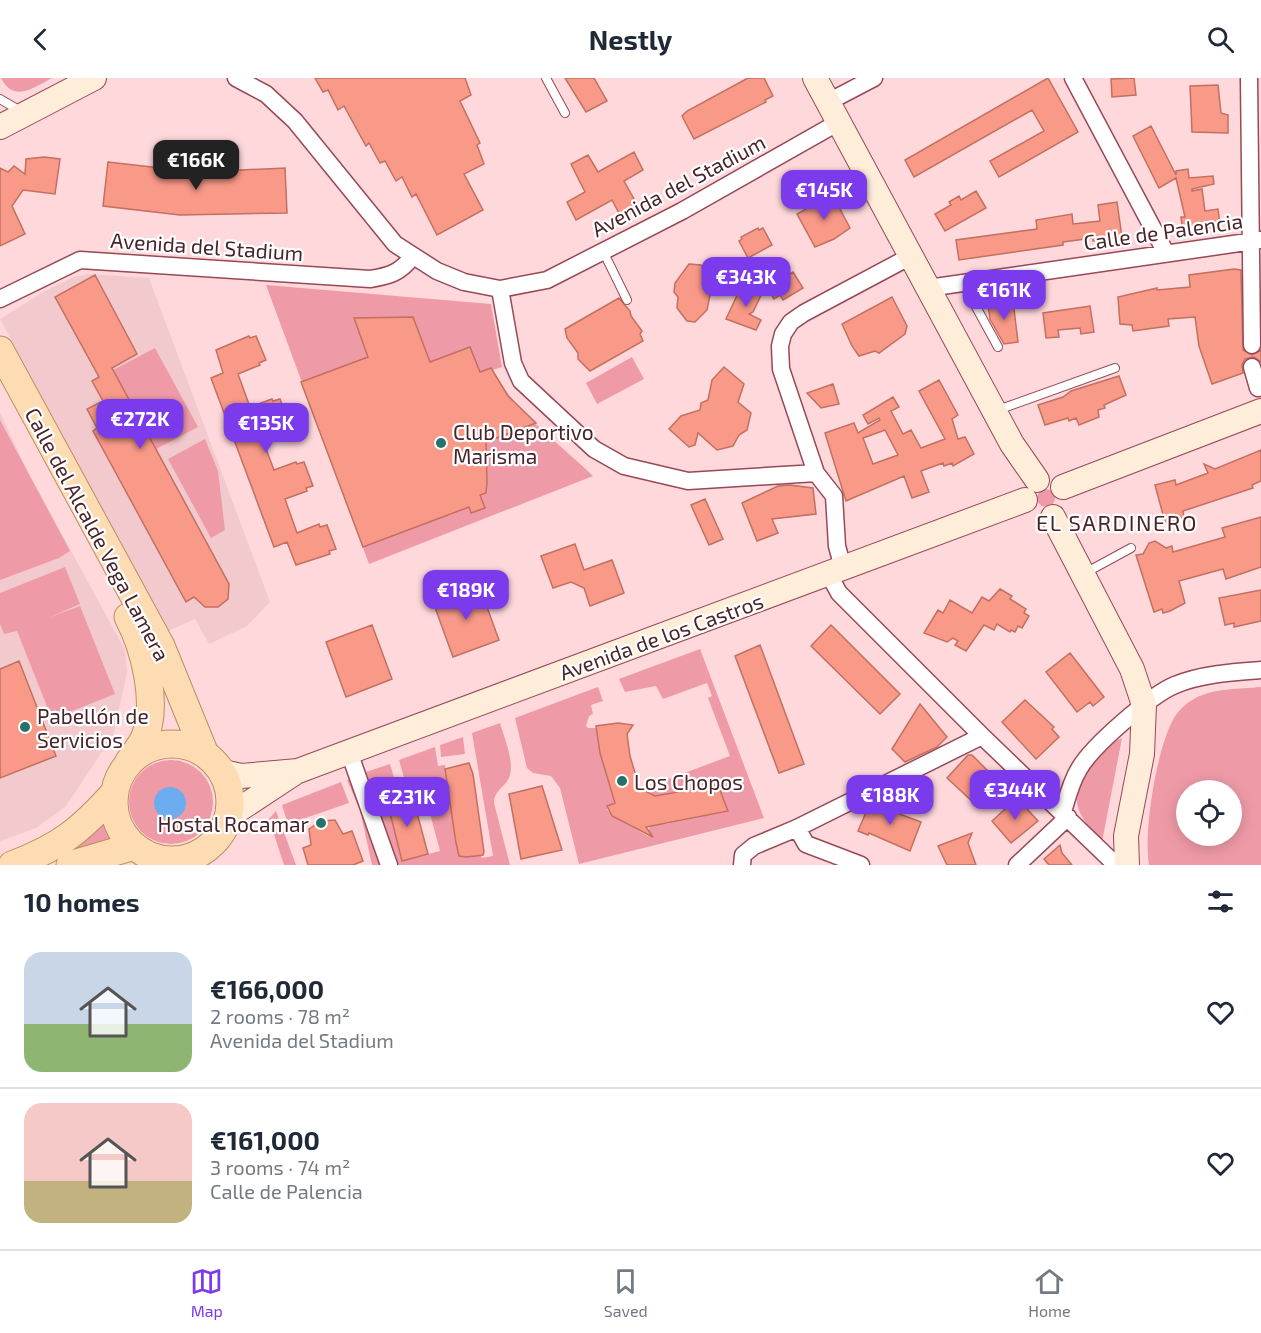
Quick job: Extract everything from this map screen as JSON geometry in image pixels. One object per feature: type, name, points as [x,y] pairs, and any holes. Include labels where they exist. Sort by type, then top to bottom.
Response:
[{"type":"main road","points":[[0,127],[94,78]]},
{"type":"main road","points":[[815,78],[1016,451],[1037,480]]},
{"type":"main road","points":[[6,108],[49,103]]},
{"type":"main road","name":"Calle del Alcalde Vega Lamera","points":[[0,350],[161,646],[214,763]]},
{"type":"main road","name":"Calle del Alcalde Vega Lamera","points":[[0,381],[140,642],[150,695],[148,716],[144,739],[128,763]]},
{"type":"main road","points":[[1063,487],[1260,399]]},
{"type":"main road","points":[[1052,479],[1063,487],[1066,504],[1062,510],[1053,518],[1041,518],[1033,514],[1025,500],[1030,484],[1037,480],[1052,479]]},
{"type":"main road","name":"Avenida de los Castros","points":[[229,816],[298,771],[1025,500]]},
{"type":"main road","points":[[1053,518],[1132,669],[1144,705],[1142,754],[1126,836],[1127,865]]},
{"type":"main road","points":[[70,865],[138,855],[165,860],[191,860],[208,848],[219,836],[229,816],[230,798],[214,763],[186,745],[167,743],[153,746],[128,763],[119,777],[115,792],[115,815],[138,855]]},
{"type":"main road","name":"Avenida de los Castros","points":[[214,763],[241,776],[298,771]]},
{"type":"main road","points":[[12,865],[46,851],[70,837],[115,792]]},
{"type":"street","name":"Avenida del Stadium","points":[[236,78],[266,94],[295,121],[394,244],[412,257],[464,282],[501,289],[547,280],[682,211],[833,112],[874,78]]},
{"type":"street","points":[[1073,78],[1166,253]]},
{"type":"street","points":[[1249,78],[1256,104],[1257,241],[1252,345]]},
{"type":"street","name":"Calle de Palencia","points":[[928,288],[1257,241]]},
{"type":"street","points":[[911,256],[804,313],[792,322],[783,334],[780,358],[783,379],[816,473],[834,496],[836,571],[839,592],[982,736],[1116,865]]},
{"type":"street","name":"Avenida del Stadium","points":[[0,300],[80,260],[370,279],[403,270],[412,257]]},
{"type":"street","points":[[501,289],[513,363],[521,381],[594,449],[624,466],[688,481],[816,473]]},
{"type":"street","points":[[1252,367],[1260,399]]},
{"type":"street","points":[[1017,865],[1065,815],[1078,769],[1090,753],[1144,705],[1178,684],[1222,674],[1261,670]]},
{"type":"street","points":[[742,865],[743,855],[754,846],[797,828],[982,736]]},
{"type":"street","points":[[349,752],[388,865]]},
{"type":"street","points":[[797,828],[806,844],[861,865]]},
{"type":"lane","points":[[546,78],[565,113]]},
{"type":"lane","points":[[603,251],[627,300]]},
{"type":"lane","points":[[963,283],[998,347]]},
{"type":"lane","points":[[995,411],[1115,368]]},
{"type":"lane","points":[[1082,575],[1131,548]]},
{"type":"shaded area","points":[[1,78],[52,78],[31,89],[18,92],[6,86]]},
{"type":"shaded area","points":[[89,274],[149,278],[270,602],[247,626],[209,644],[195,619],[168,631],[0,319],[45,291],[74,277]]},
{"type":"shaded area","name":"Club Deportivo Marisma","points":[[266,285],[491,304],[502,367],[493,370],[502,386],[525,414],[593,476],[369,564]]},
{"type":"shaded area","points":[[155,348],[198,427],[156,449],[113,370]]},
{"type":"shaded area","points":[[632,357],[644,379],[597,404],[586,383]]},
{"type":"shaded area","points":[[0,413],[27,470],[125,650],[127,673],[113,735],[66,806],[36,828],[0,841]]},
{"type":"shaded area","points":[[0,420],[70,551],[59,558],[0,580]]},
{"type":"shaded area","points":[[205,439],[218,471],[225,530],[211,538],[168,459]]},
{"type":"shaded area","points":[[1042,489],[1050,489],[1055,494],[1053,505],[1042,507],[1037,502],[1037,494]]},
{"type":"shaded area","points":[[65,567],[80,604],[48,618],[80,606],[115,694],[52,719],[17,631],[4,634],[0,624],[0,593]]},
{"type":"shaded area","points":[[700,649],[764,818],[579,864],[560,788],[551,776],[533,773],[527,768],[515,718],[598,687],[603,701],[591,705],[593,714],[589,716],[586,726],[596,728],[600,752],[616,802],[607,809],[612,816],[648,836],[650,824],[666,820],[666,824],[728,811],[718,785],[656,797],[649,794],[647,787],[730,756],[708,698],[712,696],[707,683],[663,699],[656,686],[625,692],[619,679]]},
{"type":"shaded area","points":[[1261,687],[1261,865],[1149,865],[1148,832],[1153,790],[1162,748],[1174,718],[1185,705],[1201,695]]},
{"type":"shaded area","points":[[500,723],[511,769],[508,779],[496,794],[494,803],[510,865],[398,865],[366,772],[390,764],[400,797],[387,801],[402,861],[440,851],[424,791],[409,795],[399,760],[435,747],[438,766],[445,765],[459,856],[476,856],[480,853],[482,858],[493,856],[472,733]]},
{"type":"shaded area","points":[[463,737],[465,754],[441,757],[440,745]]},
{"type":"shaded area","points":[[1122,738],[1102,842],[1082,817],[1077,798],[1083,777],[1097,757]]},
{"type":"shaded area","points":[[171,760],[187,763],[201,772],[210,786],[213,802],[210,818],[201,832],[187,841],[171,844],[155,841],[141,832],[132,818],[129,802],[132,786],[141,772],[155,763]]},
{"type":"shaded area","points":[[352,778],[382,865],[372,865],[360,810],[347,780]]},
{"type":"shaded area","points":[[341,782],[349,803],[288,824],[282,805]]},
{"type":"shaded area","points":[[276,811],[296,865],[284,865],[269,819]]},
{"type":"shaded area","points":[[103,821],[114,841],[45,864]]},
{"type":"water","points":[[170,787],[181,792],[186,803],[181,814],[170,819],[159,814],[154,803],[159,792]]},
{"type":"building","points":[[315,78],[465,78],[471,95],[460,101],[480,143],[477,145],[484,164],[464,174],[483,210],[437,235],[416,194],[412,197],[402,177],[396,181],[385,161],[380,163],[369,143],[366,146],[344,106],[338,110],[328,90],[323,92]]},
{"type":"building","points":[[565,78],[594,78],[607,101],[586,112]]},
{"type":"building","points":[[748,78],[764,78],[773,96],[765,100],[766,102],[694,139],[682,116],[687,111]]},
{"type":"building","points":[[1048,78],[1078,132],[999,177],[990,161],[1044,131],[1032,110],[914,177],[905,160]]},
{"type":"building","points":[[1134,78],[1136,95],[1112,97],[1111,79]]},
{"type":"building","points":[[1218,85],[1221,113],[1228,115],[1228,133],[1192,132],[1190,86]]},
{"type":"building","points":[[1151,126],[1176,175],[1176,171],[1188,169],[1189,178],[1213,176],[1214,184],[1192,189],[1192,191],[1202,189],[1205,211],[1218,209],[1220,226],[1183,232],[1181,217],[1185,217],[1176,178],[1159,188],[1133,136]]},
{"type":"building","points":[[634,152],[643,170],[624,181],[639,208],[621,217],[612,200],[576,220],[567,202],[585,192],[571,164],[588,155],[598,172]]},
{"type":"building","points":[[44,157],[60,159],[55,194],[23,190],[12,206],[25,234],[0,246],[0,168],[8,172],[14,166],[25,174],[26,159]]},
{"type":"building","points":[[108,162],[196,172],[285,168],[287,213],[180,215],[103,206]]},
{"type":"building","points":[[976,191],[986,208],[945,231],[935,214],[951,205],[949,202],[959,196],[961,200]]},
{"type":"building","points":[[832,194],[850,228],[834,239],[815,247],[797,214]]},
{"type":"building","points":[[1117,202],[1122,237],[1063,242],[1063,245],[959,260],[956,240],[1037,229],[1036,220],[1072,214],[1073,224],[1100,221],[1098,205]]},
{"type":"building","points":[[758,228],[759,230],[763,228],[772,245],[748,258],[739,241],[741,237]]},
{"type":"building","points":[[689,264],[701,265],[712,286],[707,310],[695,322],[687,321],[677,308],[678,297],[674,292],[675,283]]},
{"type":"building","points":[[1241,270],[1243,350],[1252,355],[1261,350],[1261,362],[1254,357],[1245,359],[1242,365],[1243,373],[1212,384],[1199,346],[1195,317],[1168,319],[1169,326],[1133,331],[1132,325],[1120,324],[1118,297],[1157,288],[1157,290],[1190,287],[1189,275]]},
{"type":"building","points":[[793,272],[803,288],[783,300],[780,295],[774,299],[767,288]]},
{"type":"building","points":[[95,275],[137,354],[112,368],[229,584],[228,599],[218,607],[205,607],[194,597],[186,602],[93,431],[97,428],[87,409],[103,401],[92,381],[99,377],[55,297]]},
{"type":"building","points":[[767,283],[753,312],[749,314],[761,320],[756,330],[726,319],[740,289],[751,292]]},
{"type":"building","points":[[892,297],[907,326],[905,334],[879,353],[875,351],[859,356],[842,324]]},
{"type":"building","points":[[619,298],[642,331],[640,334],[643,341],[590,371],[578,359],[578,353],[567,338],[565,329]]},
{"type":"building","points":[[1013,301],[1018,342],[1004,344],[990,319],[988,304]]},
{"type":"building","points":[[1090,306],[1094,332],[1081,334],[1080,328],[1058,330],[1059,337],[1046,338],[1043,313]]},
{"type":"building","name":"Club Deportivo Marisma","points":[[413,317],[430,362],[470,347],[480,372],[491,368],[508,396],[536,423],[486,442],[486,493],[480,495],[485,508],[471,513],[469,507],[363,547],[301,382],[368,357],[354,318]]},
{"type":"building","points":[[249,336],[250,338],[256,336],[266,360],[238,374],[250,407],[272,399],[273,401],[280,399],[289,423],[282,426],[283,428],[261,436],[274,470],[296,462],[297,464],[304,462],[313,486],[306,488],[307,491],[285,499],[297,533],[319,524],[320,527],[327,525],[336,549],[329,551],[330,554],[296,565],[287,542],[274,547],[211,378],[223,373],[216,350]]},
{"type":"building","points":[[724,367],[744,384],[738,402],[751,413],[747,430],[739,435],[733,446],[717,450],[698,433],[695,445],[689,447],[669,429],[681,416],[700,410],[701,403],[708,400],[712,380]]},
{"type":"building","points":[[1119,376],[1126,395],[1104,405],[1105,408],[1098,410],[1099,417],[1079,425],[1076,418],[1069,421],[1068,418],[1045,425],[1038,405],[1063,397],[1071,391]]},
{"type":"building","points":[[939,380],[958,415],[952,419],[958,439],[965,437],[974,454],[953,466],[952,463],[944,466],[943,463],[921,471],[929,492],[912,498],[904,476],[846,501],[825,433],[854,423],[858,433],[880,420],[879,418],[868,424],[863,415],[893,397],[899,407],[891,411],[903,434],[911,430],[921,448],[945,439],[919,391]],"holes":[[[885,430],[898,455],[873,464],[863,438]]]},
{"type":"building","points":[[833,384],[839,404],[821,408],[807,393]]},
{"type":"building","points":[[1261,450],[1261,481],[1252,485],[1253,488],[1183,511],[1184,517],[1165,522],[1155,485],[1175,480],[1176,485],[1208,473],[1204,464],[1215,469]]},
{"type":"building","points":[[778,486],[813,488],[816,514],[772,519],[778,533],[757,541],[742,503]]},
{"type":"building","points":[[705,499],[723,539],[709,545],[691,505]]},
{"type":"building","points":[[1261,517],[1261,567],[1226,579],[1223,569],[1179,581],[1185,603],[1170,611],[1163,613],[1162,609],[1154,612],[1136,555],[1143,554],[1149,543],[1155,541],[1166,548],[1172,546],[1173,552],[1225,537],[1222,528]]},
{"type":"building","points":[[575,544],[584,570],[612,560],[624,593],[590,606],[584,588],[571,582],[553,588],[541,556]]},
{"type":"building","points":[[479,585],[499,640],[453,657],[433,602]]},
{"type":"building","points":[[1000,589],[1012,596],[1010,599],[1026,609],[1024,613],[1029,616],[1022,628],[1018,626],[1015,632],[1011,630],[1010,632],[997,624],[994,630],[984,625],[966,651],[955,645],[958,641],[953,638],[947,642],[924,633],[938,610],[943,613],[950,600],[972,613],[982,597],[989,601]]},
{"type":"building","points":[[1261,590],[1261,621],[1234,627],[1234,623],[1225,625],[1219,598]]},
{"type":"building","points":[[372,625],[392,679],[346,697],[326,642]]},
{"type":"building","points":[[831,625],[900,694],[880,714],[811,646]]},
{"type":"building","points":[[760,645],[804,764],[779,773],[735,656]]},
{"type":"building","points":[[1070,653],[1104,697],[1093,706],[1090,702],[1077,712],[1046,672]]},
{"type":"building","name":"Pabellón de Servicios","points":[[19,661],[56,756],[0,778],[0,669]]},
{"type":"building","points":[[1025,700],[1054,727],[1052,729],[1059,737],[1036,759],[1002,722]]},
{"type":"building","points":[[920,704],[947,737],[937,747],[905,762],[892,749]]},
{"type":"building","name":"Los Chopos","points":[[618,723],[633,725],[627,734],[630,756],[639,786],[643,790],[655,796],[718,785],[728,811],[646,827],[653,837],[612,816],[607,806],[615,803],[600,753],[596,726]]},
{"type":"building","points":[[968,755],[972,755],[997,780],[975,804],[947,778]]},
{"type":"building","points":[[469,763],[473,774],[484,852],[483,855],[467,857],[459,856],[445,769]]},
{"type":"building","points":[[542,786],[562,850],[521,859],[509,794]]},
{"type":"building","points":[[412,794],[428,854],[402,861],[387,801]]},
{"type":"building","points":[[1017,798],[1038,821],[1011,843],[992,821]]},
{"type":"building","points":[[870,803],[921,822],[910,851],[869,833],[868,835],[858,831]]},
{"type":"building","points":[[335,820],[343,834],[352,831],[363,861],[353,865],[308,865],[303,848],[311,845],[309,829],[321,821]]},
{"type":"building","points":[[972,833],[968,843],[976,865],[947,865],[938,846]]},
{"type":"building","points":[[1060,845],[1062,853],[1072,865],[1049,865],[1044,859]]},
{"type":"place","name":"Club Deportivo Marisma","points":[[441,443]]},
{"type":"place","name":"Pabellón de Servicios","points":[[25,727]]},
{"type":"place","name":"Los Chopos","points":[[622,781]]},
{"type":"place","name":"Hostal Rocamar","points":[[321,823]]},
{"type":"district","name":"EL SARDINERO","points":[[1117,522]]}]
